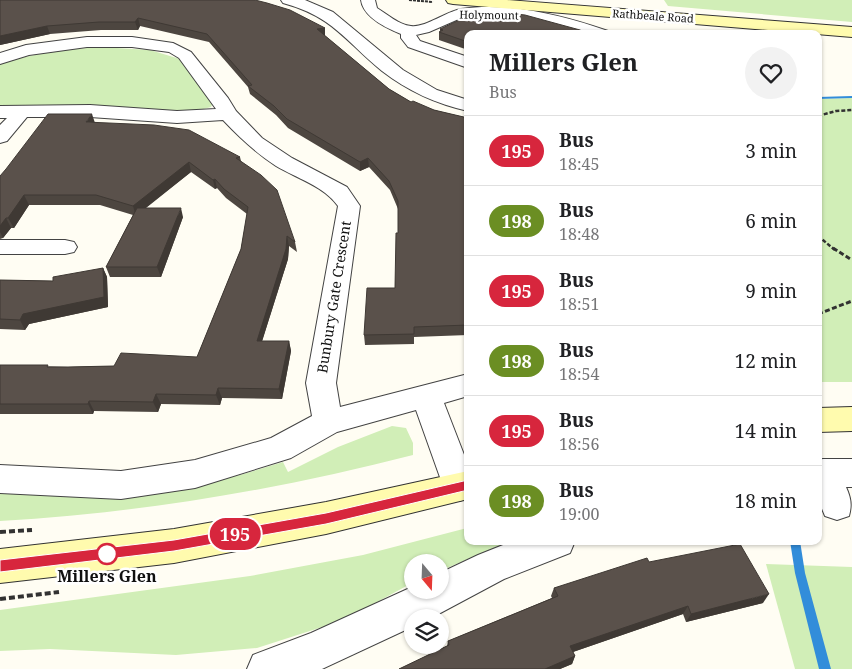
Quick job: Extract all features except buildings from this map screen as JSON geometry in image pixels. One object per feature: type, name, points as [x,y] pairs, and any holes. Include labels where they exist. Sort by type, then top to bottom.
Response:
[{"type":"main road","name":"Rathbeale Road","points":[[454,0],[852,32]]},
{"type":"main road","points":[[822,420],[852,419]]},
{"type":"main road","points":[[0,566],[174,546],[326,518],[463,486]]},
{"type":"street","points":[[288,0],[330,14],[378,59],[423,91],[450,102],[464,105]]},
{"type":"street","points":[[368,0],[368,7],[372,11],[408,31],[409,38],[414,44],[464,61]]},
{"type":"street","name":"Holymount","points":[[408,31],[419,30],[446,17],[467,13],[548,18],[588,30]]},
{"type":"street","name":"Bunbury Gate Crescent","points":[[0,59],[26,50],[88,42],[132,42],[172,48],[185,55],[201,74],[228,114],[255,142],[285,162],[339,192],[349,206],[321,383],[328,422]]},
{"type":"street","points":[[0,112],[90,111],[177,117],[228,114]]},
{"type":"street","points":[[0,137],[21,112]]},
{"type":"street","points":[[0,247],[65,247]]},
{"type":"street","points":[[0,479],[122,485],[195,474],[280,450],[328,422],[464,386]]},
{"type":"street","points":[[427,397],[463,486]]},
{"type":"street","points":[[831,473],[837,505]]},
{"type":"street","points":[[267,669],[315,652],[380,623],[491,567],[547,545]]},
{"type":"path","points":[[822,115],[836,111],[852,110]]},
{"type":"path","points":[[822,239],[840,254],[852,260]]},
{"type":"path","points":[[822,312],[852,301]]},
{"type":"path","points":[[0,532],[38,529]]},
{"type":"green space","points":[[664,0],[852,0],[852,22],[668,6]]},
{"type":"green space","points":[[100,47],[150,50],[180,59],[214,101],[211,107],[196,111],[170,112],[0,107],[0,63],[50,52]]},
{"type":"green space","points":[[852,98],[852,382],[822,382],[822,99]]},
{"type":"green space","points":[[392,426],[406,428],[413,443],[413,455],[311,479],[208,498],[104,512],[0,521],[0,492],[151,493],[240,475],[283,462],[288,472],[338,447]]},
{"type":"green space","points":[[464,529],[464,545],[501,545],[449,567],[449,554],[404,554],[404,587],[344,620],[257,648],[176,655],[50,649],[0,651],[0,610],[250,576],[363,555]]},
{"type":"green space","points":[[766,564],[852,567],[852,669],[795,669]]},
{"type":"waterway","points":[[822,98],[852,97]]},
{"type":"waterway","points":[[796,545],[800,573],[825,669]]},
{"type":"bus line","name":"195","points":[[0,566],[174,546],[326,518],[464,486]]},
{"type":"place","name":"Millers Glen","points":[[107,554]]}]
